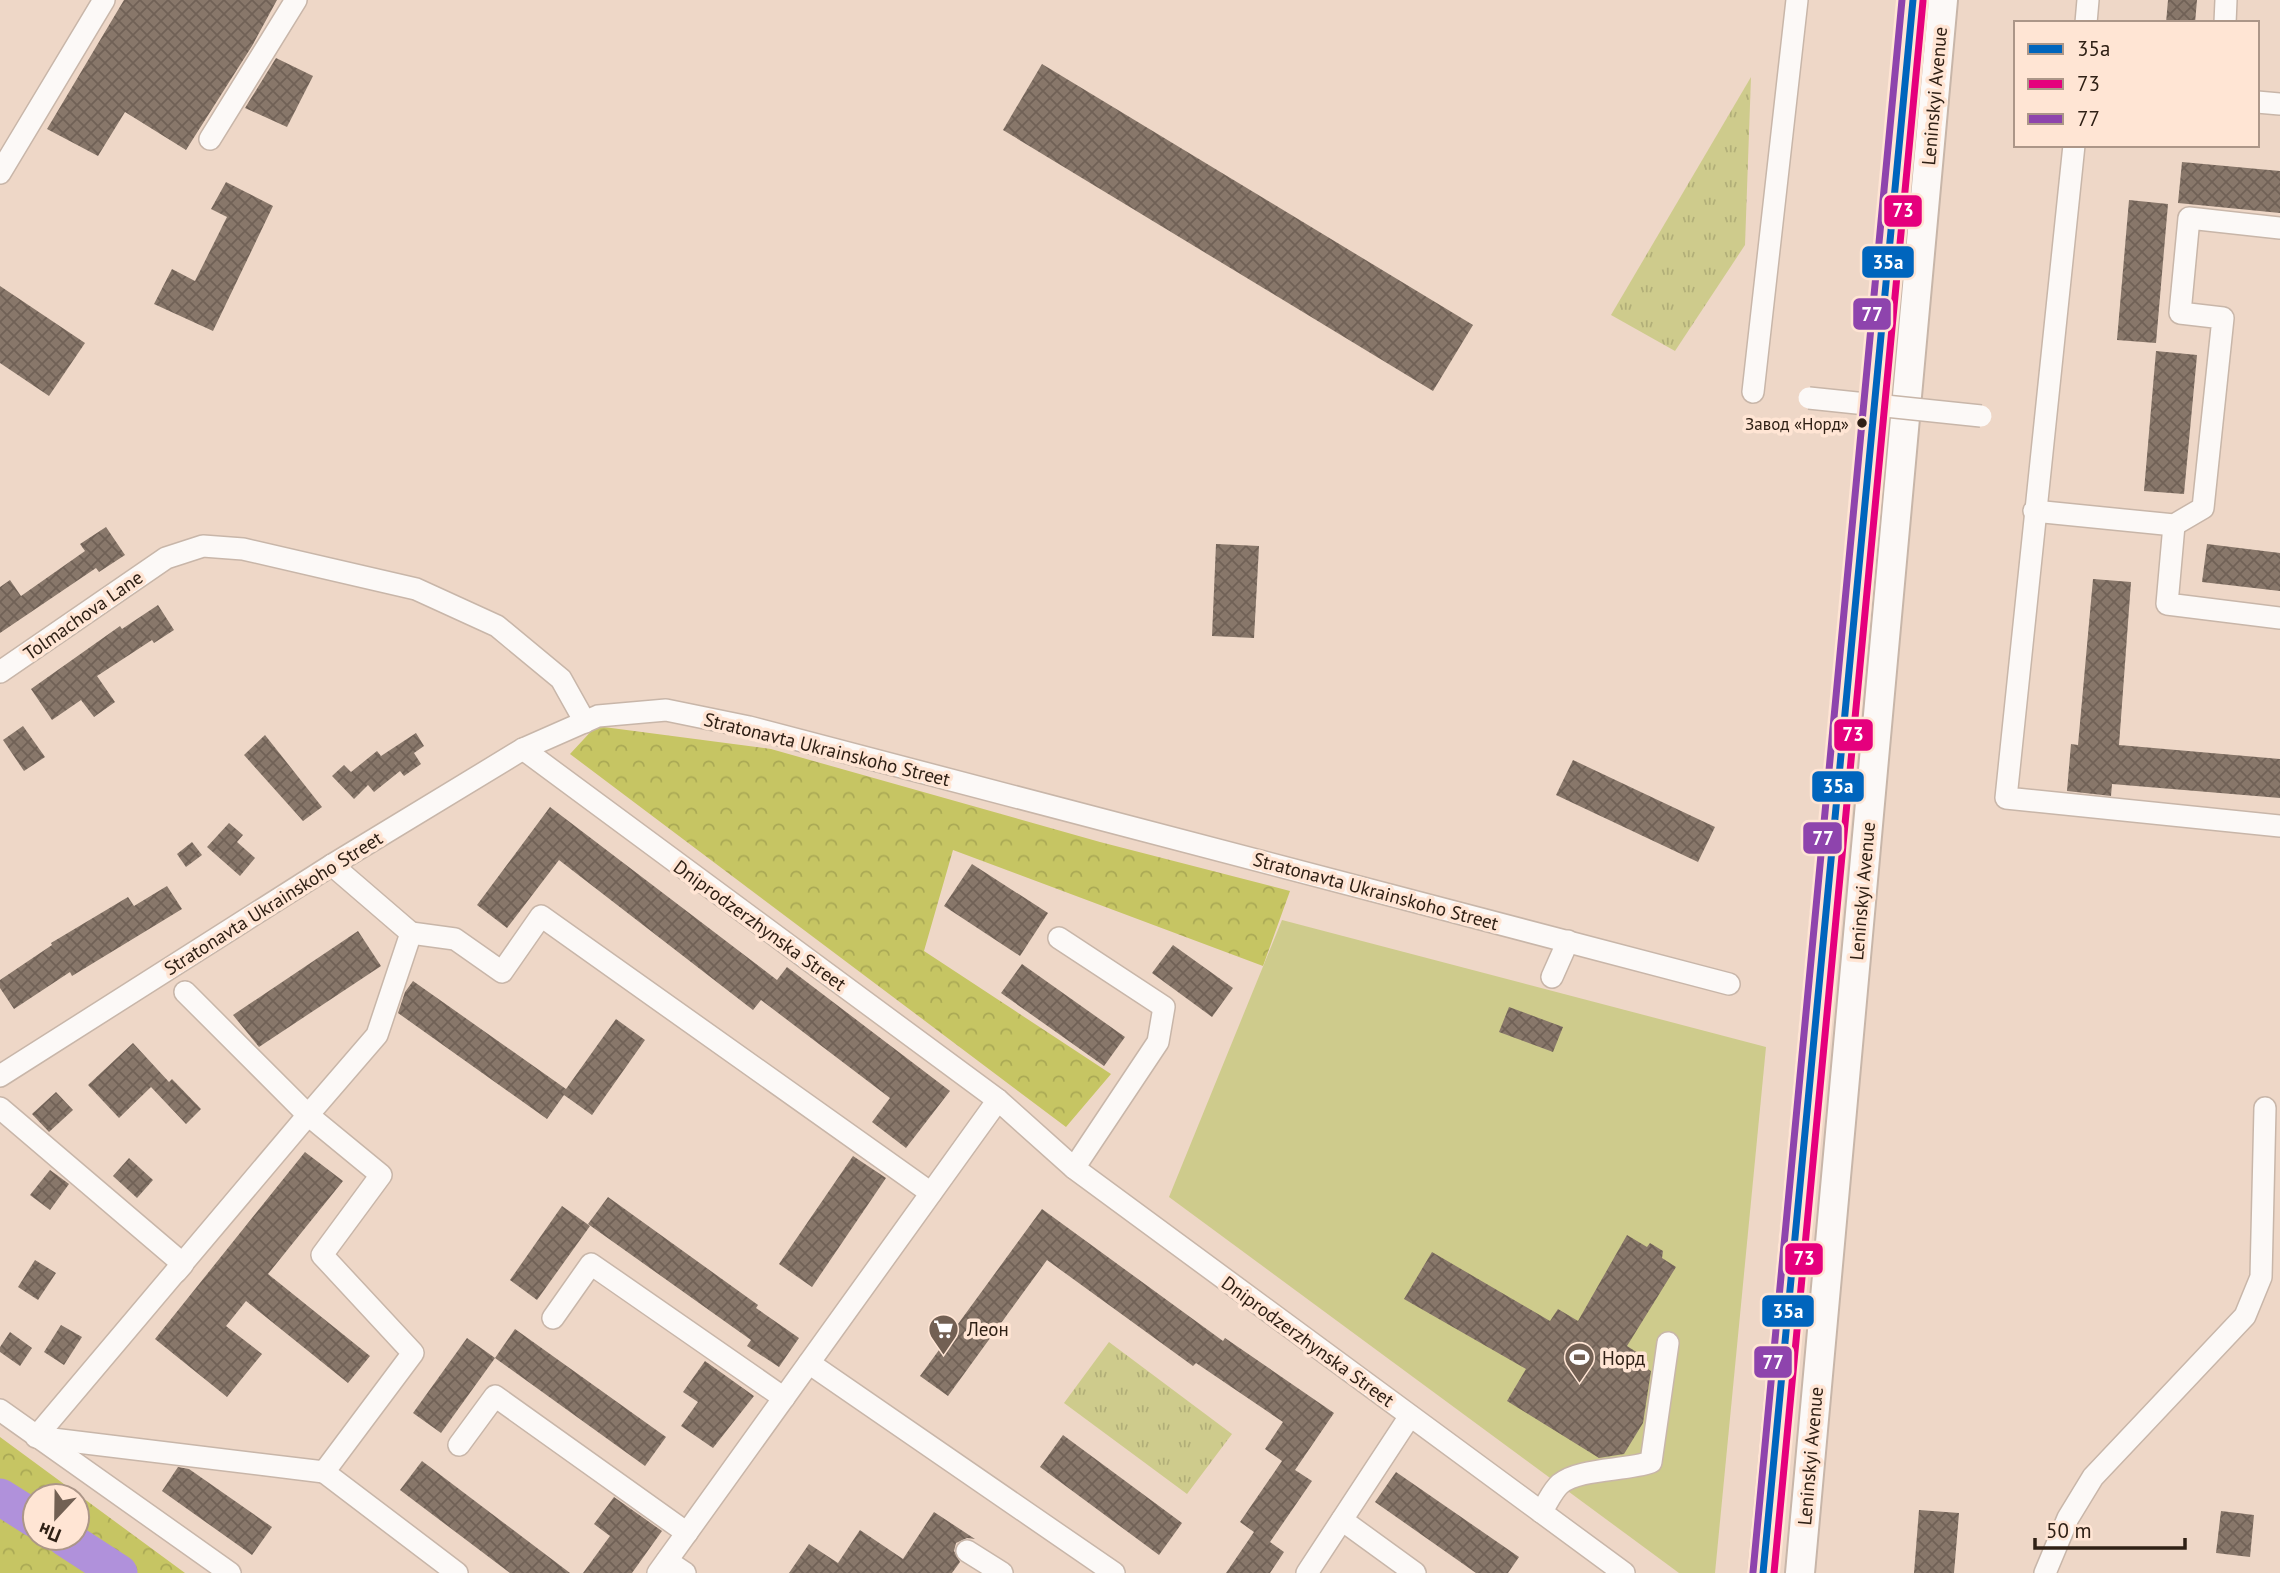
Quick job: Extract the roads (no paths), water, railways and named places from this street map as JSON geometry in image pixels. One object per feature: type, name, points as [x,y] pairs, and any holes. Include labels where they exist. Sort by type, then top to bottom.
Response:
[{"type":"main road","name":"Leninskyi Avenue","points":[[1763,1573],[1913,0]]},
{"type":"main road","name":"Leninskyi Avenue","points":[[1800,1573],[1943,0]]},
{"type":"street","points":[[0,173],[104,0]]},
{"type":"street","points":[[210,139],[296,0]]},
{"type":"street","points":[[2086,21],[2088,0]]},
{"type":"street","points":[[2225,21],[2226,0]]},
{"type":"street","points":[[1753,392],[1793,2]]},
{"type":"street","points":[[2259,102],[2280,104]]},
{"type":"street","points":[[2074,147],[2006,799],[2280,826]]},
{"type":"street","points":[[2034,511],[2175,525],[2203,508],[2223,318],[2180,313],[2189,218],[2280,228]]},
{"type":"street","points":[[1809,398],[1980,416]]},
{"type":"street","points":[[2175,525],[2167,604],[2280,618]]},
{"type":"street","name":"Tolmachova Lane","points":[[0,672],[166,558],[203,546],[243,548],[416,589],[497,626],[561,679],[585,722]]},
{"type":"street","name":"Stratonavta Ukrainskoho Street","points":[[0,1076],[332,865],[523,750],[598,716],[666,710],[749,727],[1729,984]]},
{"type":"street","name":"Dniprodzerzhynska Street","points":[[523,750],[998,1100],[1074,1168],[1624,1573]]},
{"type":"street","points":[[332,865],[411,933],[455,939],[502,972],[541,916],[931,1193]]},
{"type":"street","points":[[36,1437],[377,1035],[411,933]]},
{"type":"street","points":[[1059,938],[1164,1007],[1158,1042],[1074,1168]]},
{"type":"street","points":[[1552,977],[1568,942]]},
{"type":"street","points":[[186,992],[308,1115],[381,1175],[322,1255],[413,1353],[324,1472]]},
{"type":"street","points":[[685,1573],[662,1567],[998,1100]]},
{"type":"street","points":[[0,1108],[183,1264]]},
{"type":"street","points":[[2045,1573],[2068,1518],[2093,1477],[2245,1316],[2260,1277],[2265,1108]]},
{"type":"street","points":[[553,1318],[591,1264],[784,1398]]},
{"type":"street","points":[[1541,1512],[1560,1484],[1597,1471],[1632,1469],[1651,1462],[1668,1343]]},
{"type":"street","points":[[809,1363],[1115,1573]]},
{"type":"street","points":[[459,1446],[495,1396],[687,1533]]},
{"type":"street","points":[[0,1410],[230,1573]]},
{"type":"street","points":[[1307,1573],[1410,1416]]},
{"type":"street","points":[[36,1437],[324,1472],[457,1573]]},
{"type":"street","points":[[1342,1520],[1415,1573]]},
{"type":"street","points":[[967,1551],[1002,1573]]},
{"type":"waterway","points":[[0,1497],[21,1510]]},
{"type":"waterway","points":[[87,1552],[119,1573]]},
{"type":"place","name":"Завод «Норд»","points":[[1862,423]]},
{"type":"place","name":"Леон","points":[[944,1356]]},
{"type":"place","name":"Норд","points":[[1579,1385]]}]
